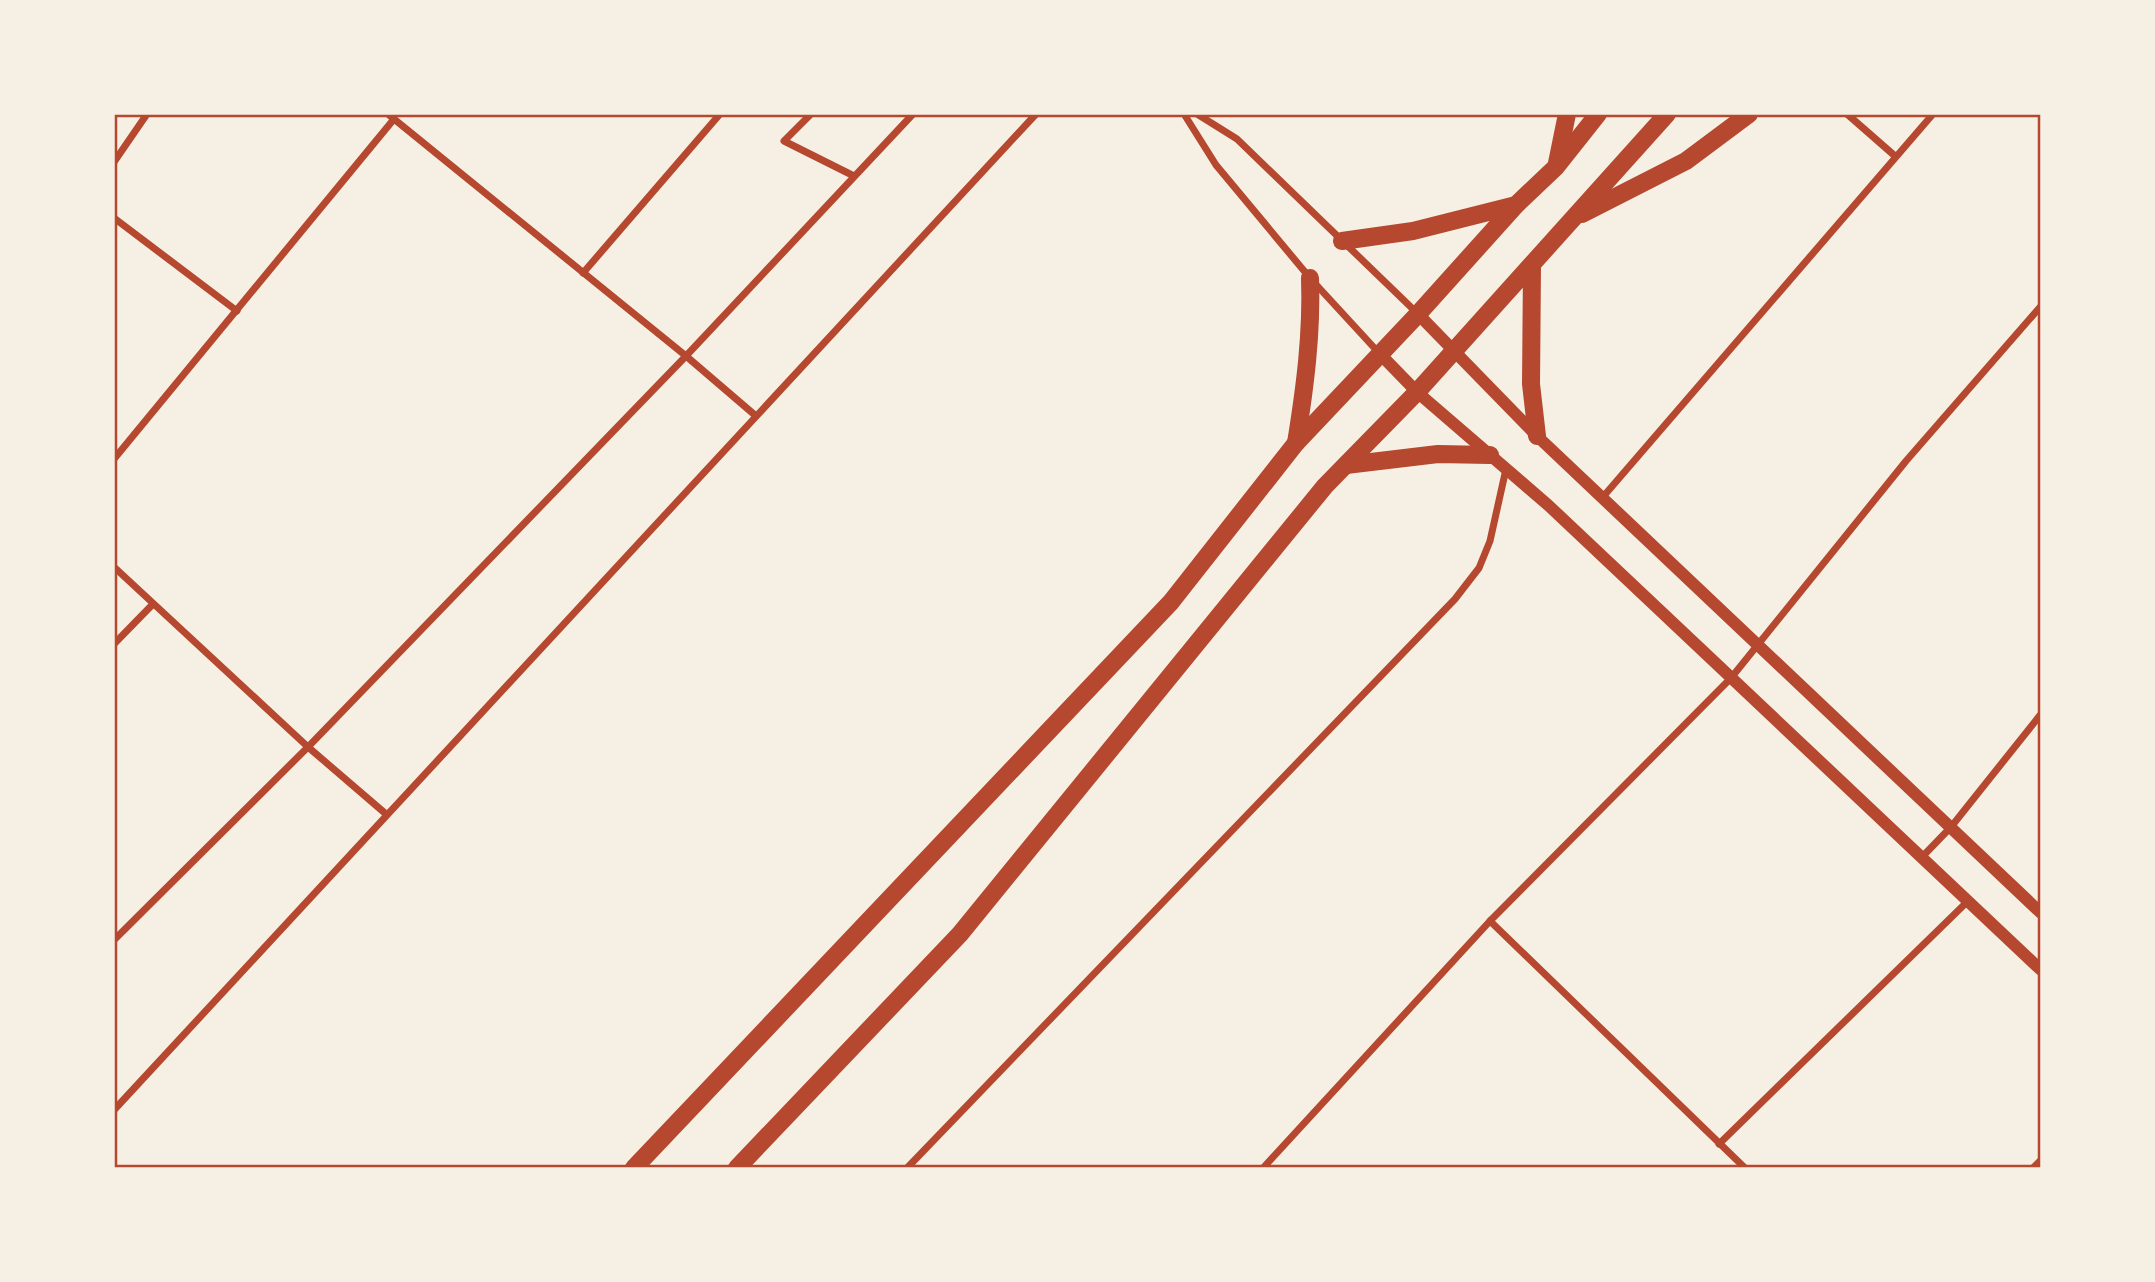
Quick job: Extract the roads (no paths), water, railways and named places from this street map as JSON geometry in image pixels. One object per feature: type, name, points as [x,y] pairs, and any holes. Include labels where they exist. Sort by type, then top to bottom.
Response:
[{"type":"main road","points":[[1556,167],[1567,114]]},
{"type":"main road","points":[[634,1168],[1171,602],[1296,443],[1516,205],[1556,167],[1598,114]]},
{"type":"main road","points":[[737,1168],[960,934],[1325,486],[1417,392],[1667,114]]},
{"type":"main road","points":[[1576,217],[1686,161],[1749,114]]},
{"type":"main road","points":[[1342,241],[1413,231],[1516,205]]},
{"type":"main road","points":[[1532,265],[1531,384],[1537,436]]},
{"type":"main road","points":[[1296,443],[1308,373],[1310,278]]},
{"type":"main road","points":[[1346,465],[1438,454],[1490,455]]},
{"type":"street","points":[[114,162],[147,114]]},
{"type":"street","points":[[583,273],[720,114]]},
{"type":"street","points":[[811,114],[784,141],[854,176]]},
{"type":"street","points":[[114,940],[308,747],[686,356],[913,114]]},
{"type":"street","points":[[114,1110],[1036,114]]},
{"type":"street","points":[[1184,114],[1216,165],[1310,278],[1417,392],[1548,505],[2041,970]]},
{"type":"street","points":[[1197,114],[1237,139],[1455,350],[1537,436],[2041,913]]},
{"type":"street","points":[[1847,114],[1895,156]]},
{"type":"street","points":[[1602,498],[1933,114]]},
{"type":"street","points":[[114,459],[237,311],[391,116],[756,416]]},
{"type":"street","points":[[114,218],[237,311]]},
{"type":"street","points":[[1263,1168],[1490,921],[1731,678],[1906,461],[2041,306]]},
{"type":"street","points":[[907,1168],[1455,599],[1479,568],[1490,541],[1506,469]]},
{"type":"street","points":[[114,567],[308,747],[386,814]]},
{"type":"street","points":[[114,644],[153,604]]},
{"type":"street","points":[[1922,858],[1951,827],[2041,714]]},
{"type":"street","points":[[1720,1144],[1968,901]]},
{"type":"street","points":[[1490,921],[1745,1168]]},
{"type":"street","points":[[2033,1168],[2041,1160]]}]
